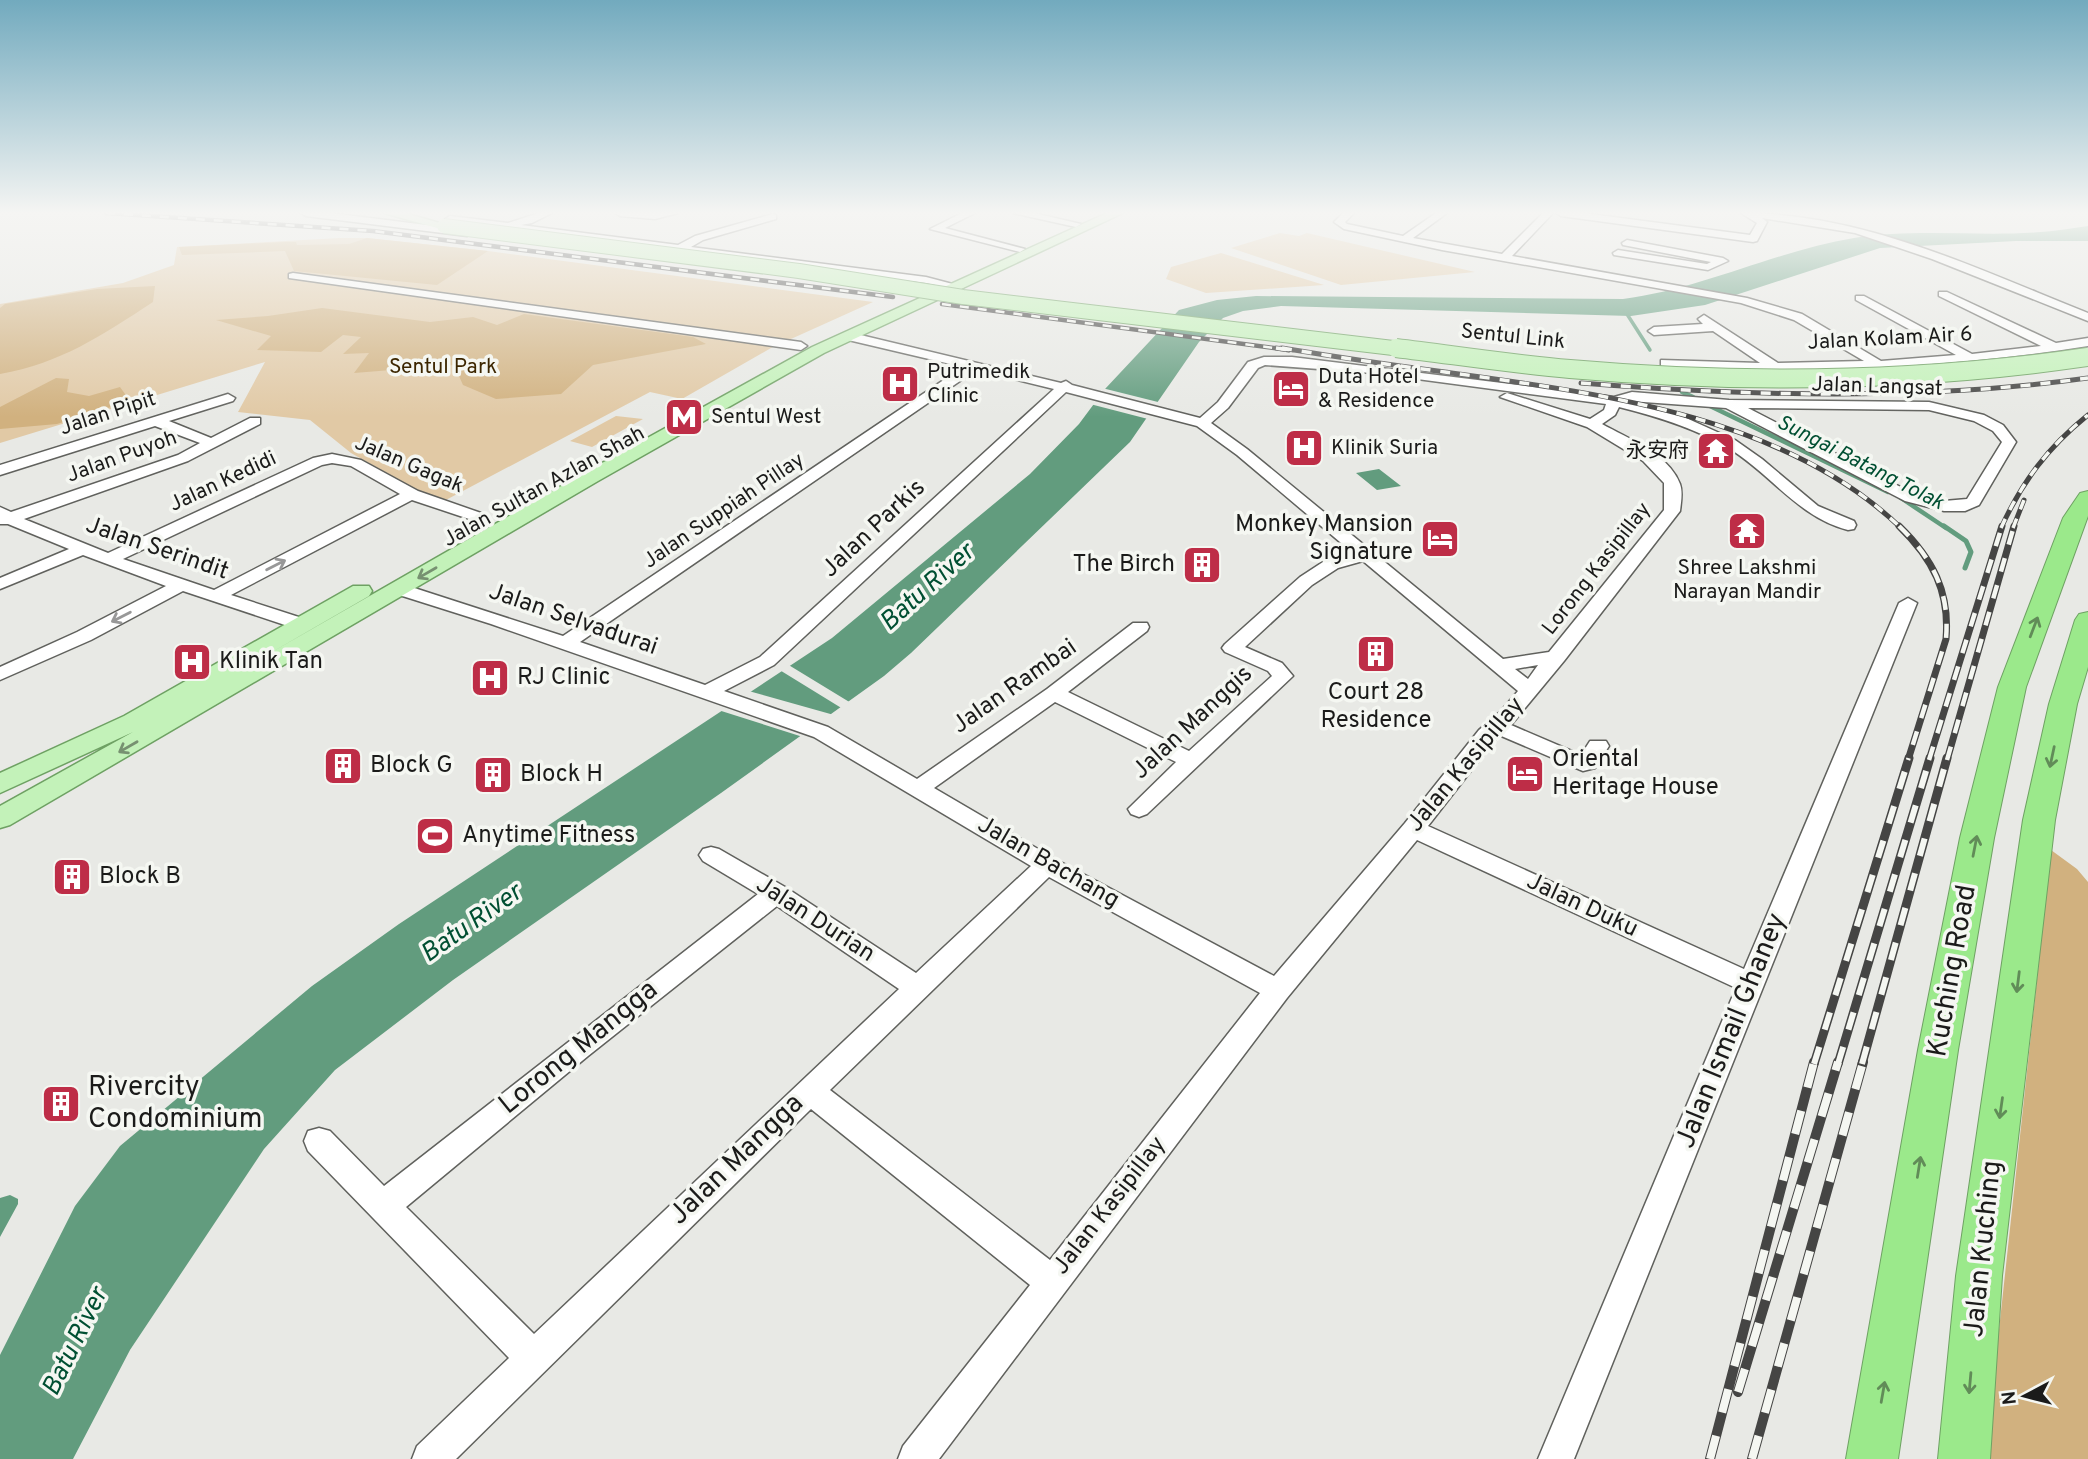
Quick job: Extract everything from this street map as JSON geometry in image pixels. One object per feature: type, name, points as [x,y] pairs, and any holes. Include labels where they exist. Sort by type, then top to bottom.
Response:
[{"type":"highway","name":"Kuching Road","points":[[1872,1459],[1938,1050],[1980,825],[2012,687],[2075,518],[2088,498]]},
{"type":"highway","points":[[1964,1459],[1981,1262],[2039,820],[2063,704],[2088,620]]},
{"type":"highway","points":[[2063,704],[2088,662]]},
{"type":"main road","name":"Sentul Link","points":[[863,281],[977,299],[1570,369],[1719,377],[1852,378],[1998,370],[2088,357]]},
{"type":"main road","name":"Sentul Link","points":[[892,281],[999,298],[1576,364],[1712,371],[1821,372],[1986,364],[2088,348]]},
{"type":"main road","name":"Jalan Sultan Azlan Shah","points":[[399,589],[590,477],[848,336],[958,282]]},
{"type":"main road","points":[[913,292],[958,282]]},
{"type":"main road","name":"Jalan Sultan Azlan Shah","points":[[0,785],[133,722],[301,624],[801,345],[913,292],[940,290]]},
{"type":"main road","points":[[133,722],[211,682],[360,597],[393,588],[399,589]]},
{"type":"main road","points":[[0,818],[399,589]]},
{"type":"street","points":[[330,281],[801,345]]},
{"type":"street","points":[[837,281],[913,292]]},
{"type":"street","points":[[880,281],[913,292]]},
{"type":"street","points":[[1638,281],[1743,300],[1798,317],[1879,365]]},
{"type":"street","points":[[1999,281],[2088,317]]},
{"type":"street","points":[[1943,293],[2056,348]]},
{"type":"street","points":[[1860,298],[1968,357]]},
{"type":"street","points":[[1704,320],[1774,366]]},
{"type":"street","points":[[1654,331],[1716,327]]},
{"type":"street","name":"Jalan Kasipillay","points":[[848,336],[1072,387],[1171,412],[1202,423],[1530,690],[1507,717],[1486,735],[1413,828],[1278,990],[916,1459]]},
{"type":"street","name":"Jalan Kolam Air 6","points":[[1666,363],[1879,365],[2056,348],[2088,342]]},
{"type":"street","name":"Lorong Kasipillay","points":[[1202,423],[1223,405],[1253,365],[1264,361],[1372,369],[1614,401],[1670,416],[1730,443],[1757,462],[1812,509],[1847,525]]},
{"type":"street","name":"Jalan Suppiah Pillay","points":[[566,643],[975,365]]},
{"type":"street","name":"Lorong Kasipillay","points":[[1473,383],[1520,402],[1592,424],[1666,473],[1674,493],[1672,511],[1530,690]]},
{"type":"street","name":"Jalan Parkis","points":[[705,692],[746,674],[767,661],[1072,387]]},
{"type":"street","points":[[1592,424],[1610,412],[1614,401],[1632,396],[1729,404]]},
{"type":"street","name":"Jalan Pipit","points":[[0,470],[228,398]]},
{"type":"street","name":"Jalan Langsat","points":[[1729,404],[1929,406],[1979,418],[1998,428],[2009,442],[1973,502],[1965,506],[1944,506],[1911,498],[1729,404]]},
{"type":"street","name":"Lorong Kasipillay","points":[[1217,434],[1224,426],[1223,405]]},
{"type":"street","points":[[156,421],[212,443]]},
{"type":"street","name":"Jalan Puyoh","points":[[3,518],[127,480],[183,458],[255,421]]},
{"type":"street","name":"Jalan Gagak","points":[[318,461],[341,457],[412,494],[475,516],[482,522]]},
{"type":"street","name":"Jalan Kedidi","points":[[108,560],[318,461]]},
{"type":"street","points":[[215,596],[412,494]]},
{"type":"street","name":"Jalan Serindit","points":[[3,518],[108,560],[301,624]]},
{"type":"street","points":[[0,584],[81,550]]},
{"type":"street","name":"Jalan Manggis","points":[[1139,809],[1283,676],[1275,667],[1232,648],[1306,581],[1332,564],[1366,555]]},
{"type":"street","points":[[0,674],[84,636],[181,585]]},
{"type":"street","name":"Jalan Selvadurai","points":[[399,589],[566,643],[821,732]]},
{"type":"street","name":"Jalan Ismail Ghaney","points":[[1556,1459],[1908,603]]},
{"type":"street","name":"Jalan Rambai","points":[[919,788],[1054,693],[1140,627]]},
{"type":"street","name":"Lorong Kasipillay","points":[[1500,666],[1558,657]]},
{"type":"street","points":[[1054,693],[1191,761]]},
{"type":"street","points":[[1496,726],[1583,764],[1587,763],[1598,746]]},
{"type":"street","name":"Jalan Bachang","points":[[821,732],[1047,865],[1278,990]]},
{"type":"street","name":"Jalan Duku","points":[[1413,828],[1752,984]]},
{"type":"street","name":"Jalan Durian","points":[[711,855],[776,893],[918,988]]},
{"type":"street","name":"Jalan Mangga","points":[[430,1459],[1047,865]]},
{"type":"street","name":"Lorong Mangga","points":[[383,1206],[578,1048],[776,893]]},
{"type":"street","points":[[810,1091],[1052,1282]]},
{"type":"street","points":[[318,1141],[533,1358]]},
{"type":"green space","name":"Sentul Park","points":[[715,281],[873,302],[771,348],[682,399],[650,392],[444,501],[419,491],[351,453],[310,420],[238,412],[265,362],[0,443],[0,304],[123,283]]},
{"type":"green space","points":[[1172,281],[1311,281],[1324,285],[1206,293]]},
{"type":"green space","points":[[1329,281],[1381,281],[1341,285]]},
{"type":"green space","points":[[616,416],[643,419],[592,447],[570,441]]},
{"type":"shaded area","points":[[397,281],[443,281],[437,285]]},
{"type":"shaded area","points":[[155,286],[153,302],[98,337],[42,363],[0,374],[0,308],[5,304],[97,289]]},
{"type":"shaded area","points":[[322,308],[430,322],[473,317],[497,325],[524,314],[693,337],[706,344],[593,365],[561,394],[496,399],[463,385],[454,365],[354,373],[369,353],[343,354],[361,337],[343,335],[321,352],[257,350],[271,336],[216,320]]},
{"type":"shaded area","points":[[56,378],[69,379],[67,392],[89,396],[120,387],[130,401],[57,424],[0,429],[0,407]]},
{"type":"shaded area","points":[[2051,850],[2077,869],[2088,882],[2088,1459],[1985,1459]]},
{"type":"water","name":"Batu River","points":[[1700,281],[1778,281],[1705,305],[1631,316],[1281,306],[1243,311],[1223,318],[1199,342],[1130,442],[884,676],[453,980],[335,1070],[264,1149],[130,1350],[73,1459],[0,1459],[0,1355],[75,1206],[120,1146],[312,986],[399,924],[832,638],[1030,474],[1079,424],[1105,389],[1179,310],[1217,300],[1256,296],[1623,299]]},
{"type":"water","points":[[1379,469],[1401,486],[1377,490],[1356,473]]},
{"type":"water","points":[[10,1195],[18,1199],[18,1204],[0,1237],[0,1198]]},
{"type":"pier","points":[[1102,388],[1162,403],[1148,419],[1090,404]]},
{"type":"pier","points":[[787,664],[851,703],[843,709],[778,669]]},
{"type":"pier","points":[[745,690],[834,715],[803,737],[715,709]]},
{"type":"waterway","name":"Sungai Batang Tolak","points":[[1625,311],[1650,350]]},
{"type":"waterway","name":"Sungai Batang Tolak","points":[[1682,392],[1693,397]]},
{"type":"waterway","name":"Sungai Batang Tolak","points":[[1710,406],[1888,492]]},
{"type":"waterway","name":"Sungai Batang Tolak","points":[[1901,498],[1946,528]]},
{"type":"waterway","name":"Sungai Batang Tolak","points":[[1944,526],[1966,541],[1971,552],[1965,568]]},
{"type":"railway","points":[[768,281],[893,297]]},
{"type":"railway","points":[[942,304],[1289,350],[1276,348]]},
{"type":"railway","points":[[1280,348],[1293,350]]},
{"type":"railway","points":[[1282,348],[1564,389],[1687,416],[1746,435],[1802,459],[1854,490],[1901,528]]},
{"type":"railway","points":[[1581,383],[1707,391],[1835,394],[1963,390],[2088,378]]},
{"type":"railway","points":[[2002,526],[2037,466],[2060,440],[2088,415]]},
{"type":"railway","points":[[2013,528],[2024,500]]},
{"type":"railway","points":[[1929,760],[2002,526]]},
{"type":"railway","points":[[1947,760],[2014,526]]},
{"type":"railway","points":[[1901,528],[1921,551],[1937,577],[1947,622],[1946,639],[1908,760]]},
{"type":"railway","points":[[1814,1064],[1909,758]]},
{"type":"railway","points":[[1838,1064],[1930,758]]},
{"type":"railway","points":[[1862,1064],[1947,758]]},
{"type":"railway","points":[[1710,1459],[1814,1062]]},
{"type":"railway","points":[[1738,1392],[1838,1062]]},
{"type":"railway","points":[[1752,1459],[1863,1062]]},
{"type":"place","name":"Putrimedik Clinic","points":[[900,384]]},
{"type":"place","name":"Duta Hotel & Residence","points":[[1291,389]]},
{"type":"place","name":"Sentul West","points":[[684,417]]},
{"type":"place","name":"Klinik Suria","points":[[1304,448]]},
{"type":"place","name":"永安府","points":[[1716,451]]},
{"type":"place","name":"Shree Lakshmi Narayan Mandir","points":[[1747,531]]},
{"type":"place","name":"Monkey Mansion Signature","points":[[1440,539]]},
{"type":"place","name":"The Birch","points":[[1202,565]]},
{"type":"place","name":"Court 28 Residence","points":[[1376,654]]},
{"type":"place","name":"Klinik Tan","points":[[192,662]]},
{"type":"place","name":"RJ Clinic","points":[[490,678]]},
{"type":"place","name":"Block G","points":[[343,766]]},
{"type":"place","name":"Oriental Heritage House","points":[[1525,774]]},
{"type":"place","name":"Block H","points":[[493,775]]},
{"type":"place","name":"Anytime Fitness","points":[[435,836]]},
{"type":"place","name":"Block B","points":[[72,877]]},
{"type":"place","name":"Rivercity Condominium","points":[[61,1104]]}]
